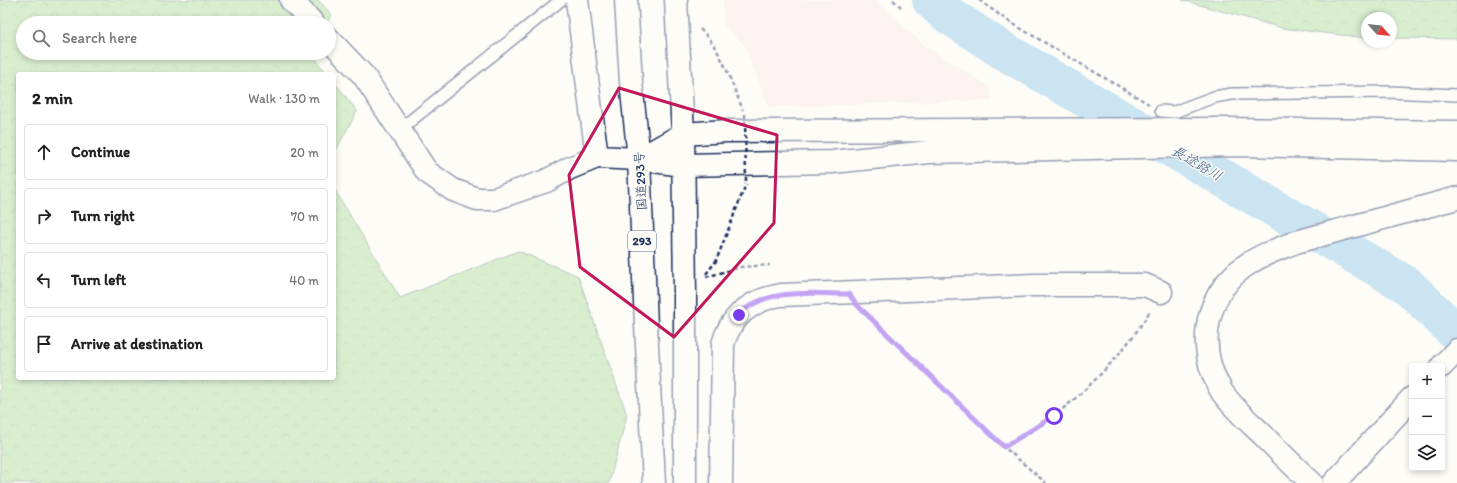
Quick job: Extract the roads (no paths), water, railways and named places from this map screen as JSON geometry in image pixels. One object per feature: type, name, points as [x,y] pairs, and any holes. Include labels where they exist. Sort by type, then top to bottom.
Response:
[{"type":"main road","points":[[290,0],[306,16]]},
{"type":"main road","points":[[577,0],[598,157]]},
{"type":"main road","name":"国道293号","points":[[626,0],[631,82],[639,158],[654,483]]},
{"type":"main road","points":[[676,0],[683,134],[685,483]]},
{"type":"main road","points":[[336,46],[364,76],[427,172],[453,190],[477,199],[494,199],[516,192],[546,181],[570,168],[598,157],[639,158],[683,166],[832,162],[930,152],[1091,148],[1235,137],[1457,132]]},
{"type":"main road","points":[[639,158],[683,134],[734,131],[1079,129],[1457,150]]},
{"type":"main road","points":[[1312,483],[1236,409],[1223,393],[1212,373],[1208,356],[1207,323],[1212,306],[1222,289],[1235,275],[1251,262],[1270,252],[1296,242],[1457,198]]},
{"type":"main road","points":[[722,483],[721,362],[726,331],[745,308],[767,297],[781,295],[849,294],[1034,285],[1145,285],[1161,292]]},
{"type":"main road","points":[[1334,483],[1411,399]]},
{"type":"lane","points":[[399,130],[562,0]]},
{"type":"lane","points":[[1161,111],[1174,112],[1214,97],[1232,94],[1388,92],[1457,95]]},
{"type":"waterway","name":"長途路川","points":[[931,0],[944,12],[1002,50],[1407,285],[1457,334]]}]
